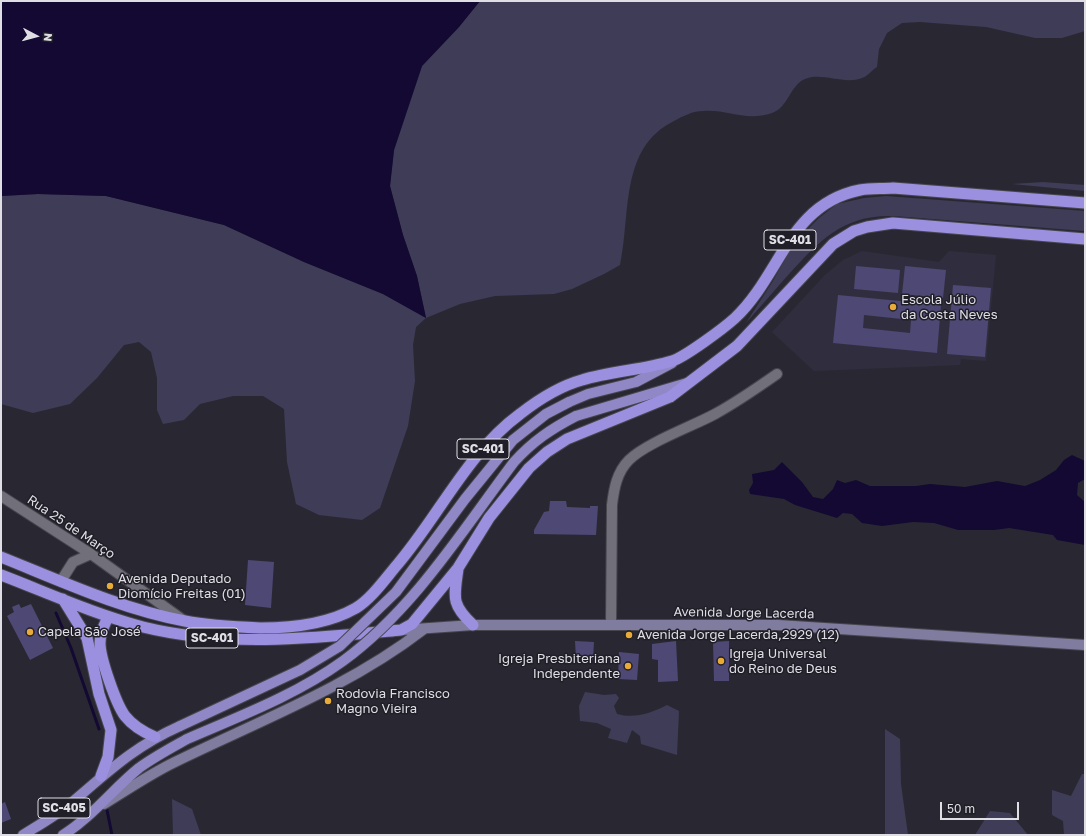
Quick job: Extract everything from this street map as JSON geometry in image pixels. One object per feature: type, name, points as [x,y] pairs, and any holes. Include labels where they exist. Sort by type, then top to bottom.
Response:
[{"type":"highway","name":"SC-401","points":[[1,557],[125,605],[184,621],[236,627],[279,628],[309,624],[344,614],[359,606],[399,563],[472,462],[486,445],[520,414],[558,390],[579,380],[675,361],[722,329],[747,306],[793,234],[811,214],[834,199],[862,190],[893,188],[1085,203]]},
{"type":"highway","name":"SC-401","points":[[1,575],[108,617],[144,627],[188,635],[229,640],[276,640],[402,630],[412,624],[458,568],[490,518],[530,468],[547,452],[567,439],[670,397],[737,346],[833,244],[854,231],[874,226],[893,224],[1085,239]]},
{"type":"highway","points":[[458,568],[456,602],[460,612],[473,625]]},
{"type":"highway","points":[[63,599],[87,638],[99,694],[111,730],[108,757],[101,776]]},
{"type":"highway","points":[[108,617],[102,630],[100,644],[107,672],[117,699],[125,715],[133,724],[155,737]]},
{"type":"main road","points":[[101,776],[139,746],[155,737],[300,670],[340,646],[396,592],[465,499],[513,440],[546,414],[569,402],[588,394],[636,382],[675,361]]},
{"type":"main road","points":[[97,808],[139,769],[158,755],[187,739],[294,691],[343,661],[387,624],[408,603],[514,462],[535,440],[553,428],[576,416],[692,381]]},
{"type":"main road","name":"Avenida Jorge Lacerda","points":[[402,630],[473,625],[778,625],[1085,645]]},
{"type":"main road","points":[[97,808],[173,763],[292,708],[344,680],[396,650],[424,628]]},
{"type":"main road","name":"SC-405","points":[[24,835],[69,804],[101,776]]},
{"type":"main road","name":"SC-405","points":[[63,835],[97,808]]},
{"type":"street","points":[[611,624],[612,505],[618,475],[629,460],[641,450],[717,413],[777,374]]},
{"type":"street","name":"Rua 25 de Março","points":[[1,496],[91,554],[113,572],[184,621]]},
{"type":"street","points":[[69,541],[73,562]]},
{"type":"street","points":[[61,581],[73,562],[91,554]]},
{"type":"shaded area","points":[[1,1],[480,1],[459,27],[422,66],[394,150],[390,186],[403,235],[417,276],[426,318],[383,294],[304,262],[224,225],[106,196],[38,194],[1,196]]},
{"type":"shaded area","points":[[480,1],[1085,1],[1085,31],[1062,38],[1035,38],[986,27],[920,22],[902,23],[887,33],[879,49],[877,67],[864,77],[855,80],[819,77],[805,79],[796,86],[786,102],[772,113],[745,116],[712,111],[699,111],[681,117],[656,133],[644,148],[636,165],[630,184],[620,265],[572,289],[554,294],[495,296],[460,304],[426,318],[417,276],[403,235],[390,186],[394,150],[422,66],[459,27]]},
{"type":"shaded area","points":[[1043,182],[1085,185],[1085,191],[1012,184]]},
{"type":"shaded area","points":[[38,194],[106,196],[224,225],[304,262],[383,294],[426,318],[416,327],[413,345],[415,381],[408,426],[380,508],[362,520],[319,515],[296,504],[287,462],[284,409],[263,396],[233,396],[200,404],[184,420],[163,424],[157,410],[157,378],[151,352],[139,342],[124,345],[97,378],[70,404],[33,413],[1,404],[1,196]]},
{"type":"shaded area","points":[[886,196],[1085,211],[1085,231],[894,216],[861,219],[834,232],[811,250],[746,323],[773,281],[790,250],[819,218],[837,204],[864,198]]},
{"type":"shaded area","name":"Escola Júlio da Costa Neves","points":[[862,251],[939,262],[949,251],[996,255],[986,361],[961,359],[960,365],[814,371],[772,332],[825,275],[843,260]]},
{"type":"shaded area","points":[[1072,455],[1085,461],[1085,479],[1078,483],[1077,495],[1085,502],[1085,545],[1057,540],[1053,535],[1009,528],[994,530],[958,530],[934,523],[913,522],[882,526],[862,523],[852,514],[843,513],[837,518],[795,505],[784,499],[750,494],[749,490],[753,483],[752,474],[774,470],[782,462],[802,482],[813,497],[823,499],[833,489],[837,480],[845,483],[856,480],[870,486],[916,486],[930,484],[965,487],[997,481],[1025,486],[1040,480],[1056,470],[1064,460]]},
{"type":"shaded area","points":[[585,692],[604,695],[616,694],[619,698],[614,706],[617,714],[630,716],[643,714],[667,705],[679,711],[677,755],[641,744],[640,736],[632,730],[627,743],[608,738],[611,729],[597,723],[580,721],[579,706]]},
{"type":"shaded area","points":[[885,729],[900,739],[901,784],[908,835],[885,835]]},
{"type":"shaded area","points":[[1082,774],[1085,774],[1085,835],[1064,835],[1063,821],[1052,815],[1052,790],[1071,796]]},
{"type":"shaded area","points":[[172,799],[192,809],[201,835],[173,835]]},
{"type":"shaded area","points":[[990,811],[1010,813],[1028,835],[975,835]]},
{"type":"building","points":[[856,266],[900,270],[898,293],[854,289]]},
{"type":"building","points":[[905,266],[946,270],[943,298],[902,294]]},
{"type":"building","points":[[953,285],[991,288],[985,357],[947,354]]},
{"type":"building","points":[[838,295],[941,305],[937,353],[833,343]],"holes":[[[864,315],[911,320],[910,333],[863,328]]]},
{"type":"building","points":[[550,501],[566,501],[567,507],[590,508],[590,506],[598,506],[596,535],[534,534],[534,530],[544,512],[549,511]]},
{"type":"building","points":[[248,560],[274,562],[271,608],[245,605]]},
{"type":"building","name":"Capela São José","points":[[19,604],[21,608],[31,604],[53,648],[30,660],[7,616],[14,612],[12,607]]},
{"type":"building","points":[[575,641],[594,642],[593,660],[576,658]]},
{"type":"building","points":[[676,641],[678,681],[658,682],[658,660],[652,659],[652,644]]},
{"type":"building","name":"Igreja Universal do Reino de Deus","points":[[729,641],[729,681],[714,681],[713,642]]},
{"type":"building","name":"Igreja Presbiteriana Independente","points":[[619,652],[639,654],[637,680],[618,679]]},
{"type":"building","points":[[5,802],[11,819],[1,823],[1,804]]},
{"type":"waterway","points":[[56,613],[71,648],[99,729]]},
{"type":"waterway","points":[[107,810],[112,835]]},
{"type":"place","name":"Escola Júlio da Costa Neves","points":[[893,307]]},
{"type":"place","name":"Avenida Deputado Diomício Freitas (01)","points":[[110,586]]},
{"type":"place","name":"Capela São José","points":[[30,632]]},
{"type":"place","name":"Avenida Jorge Lacerda,2929 (12)","points":[[629,635]]},
{"type":"place","name":"Igreja Universal do Reino de Deus","points":[[721,661]]},
{"type":"place","name":"Igreja Presbiteriana Independente","points":[[628,666]]},
{"type":"place","name":"Rodovia Francisco Magno Vieira","points":[[328,701]]}]
